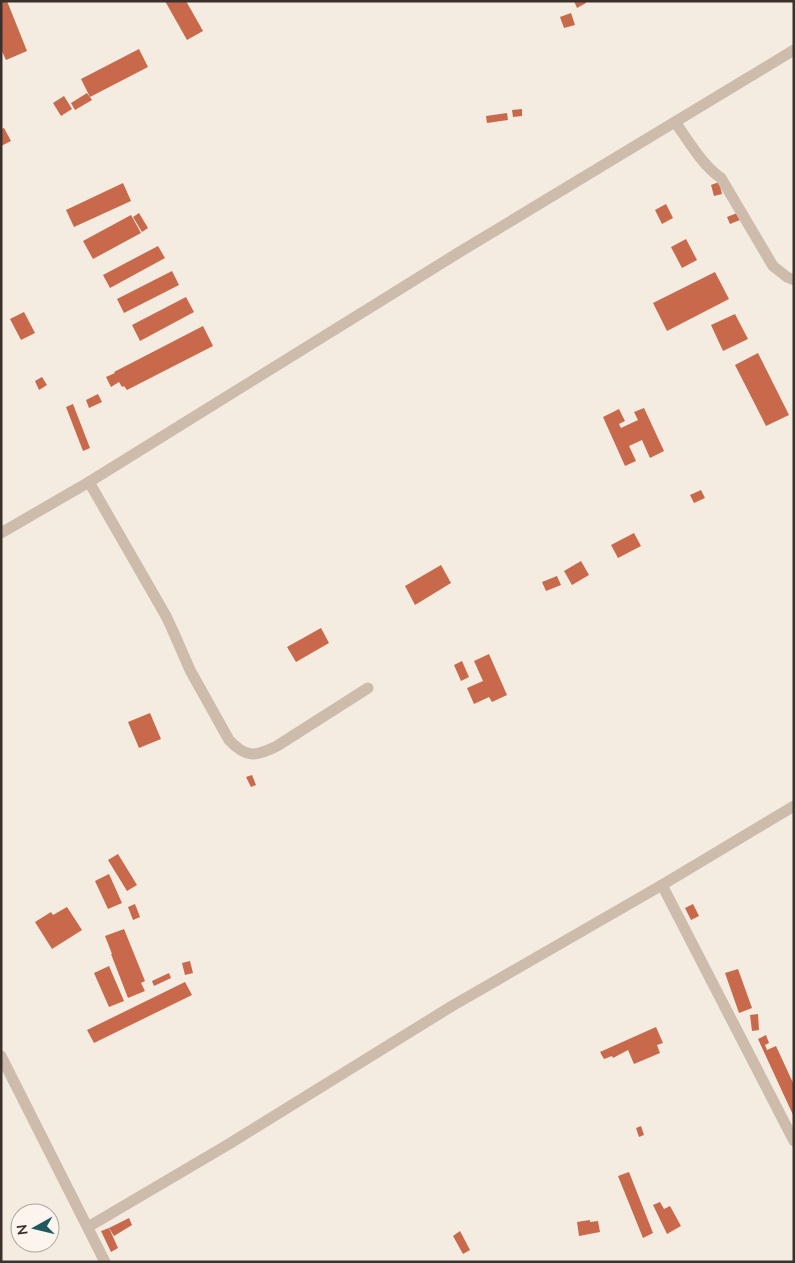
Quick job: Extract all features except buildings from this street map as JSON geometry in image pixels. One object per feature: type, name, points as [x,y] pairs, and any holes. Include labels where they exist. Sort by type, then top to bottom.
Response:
[{"type":"street","points":[[1,533],[89,482],[458,253],[794,50]]},
{"type":"street","points":[[675,122],[706,165],[721,178],[773,266],[794,280]]},
{"type":"street","points":[[89,482],[166,616],[198,685],[229,740],[237,748],[247,753],[256,754],[266,751],[297,734],[318,718],[368,688]]},
{"type":"street","points":[[88,1228],[229,1144],[452,1006],[662,885],[794,806]]},
{"type":"street","points":[[662,885],[794,1141]]},
{"type":"street","points":[[1,1056],[105,1262]]}]
